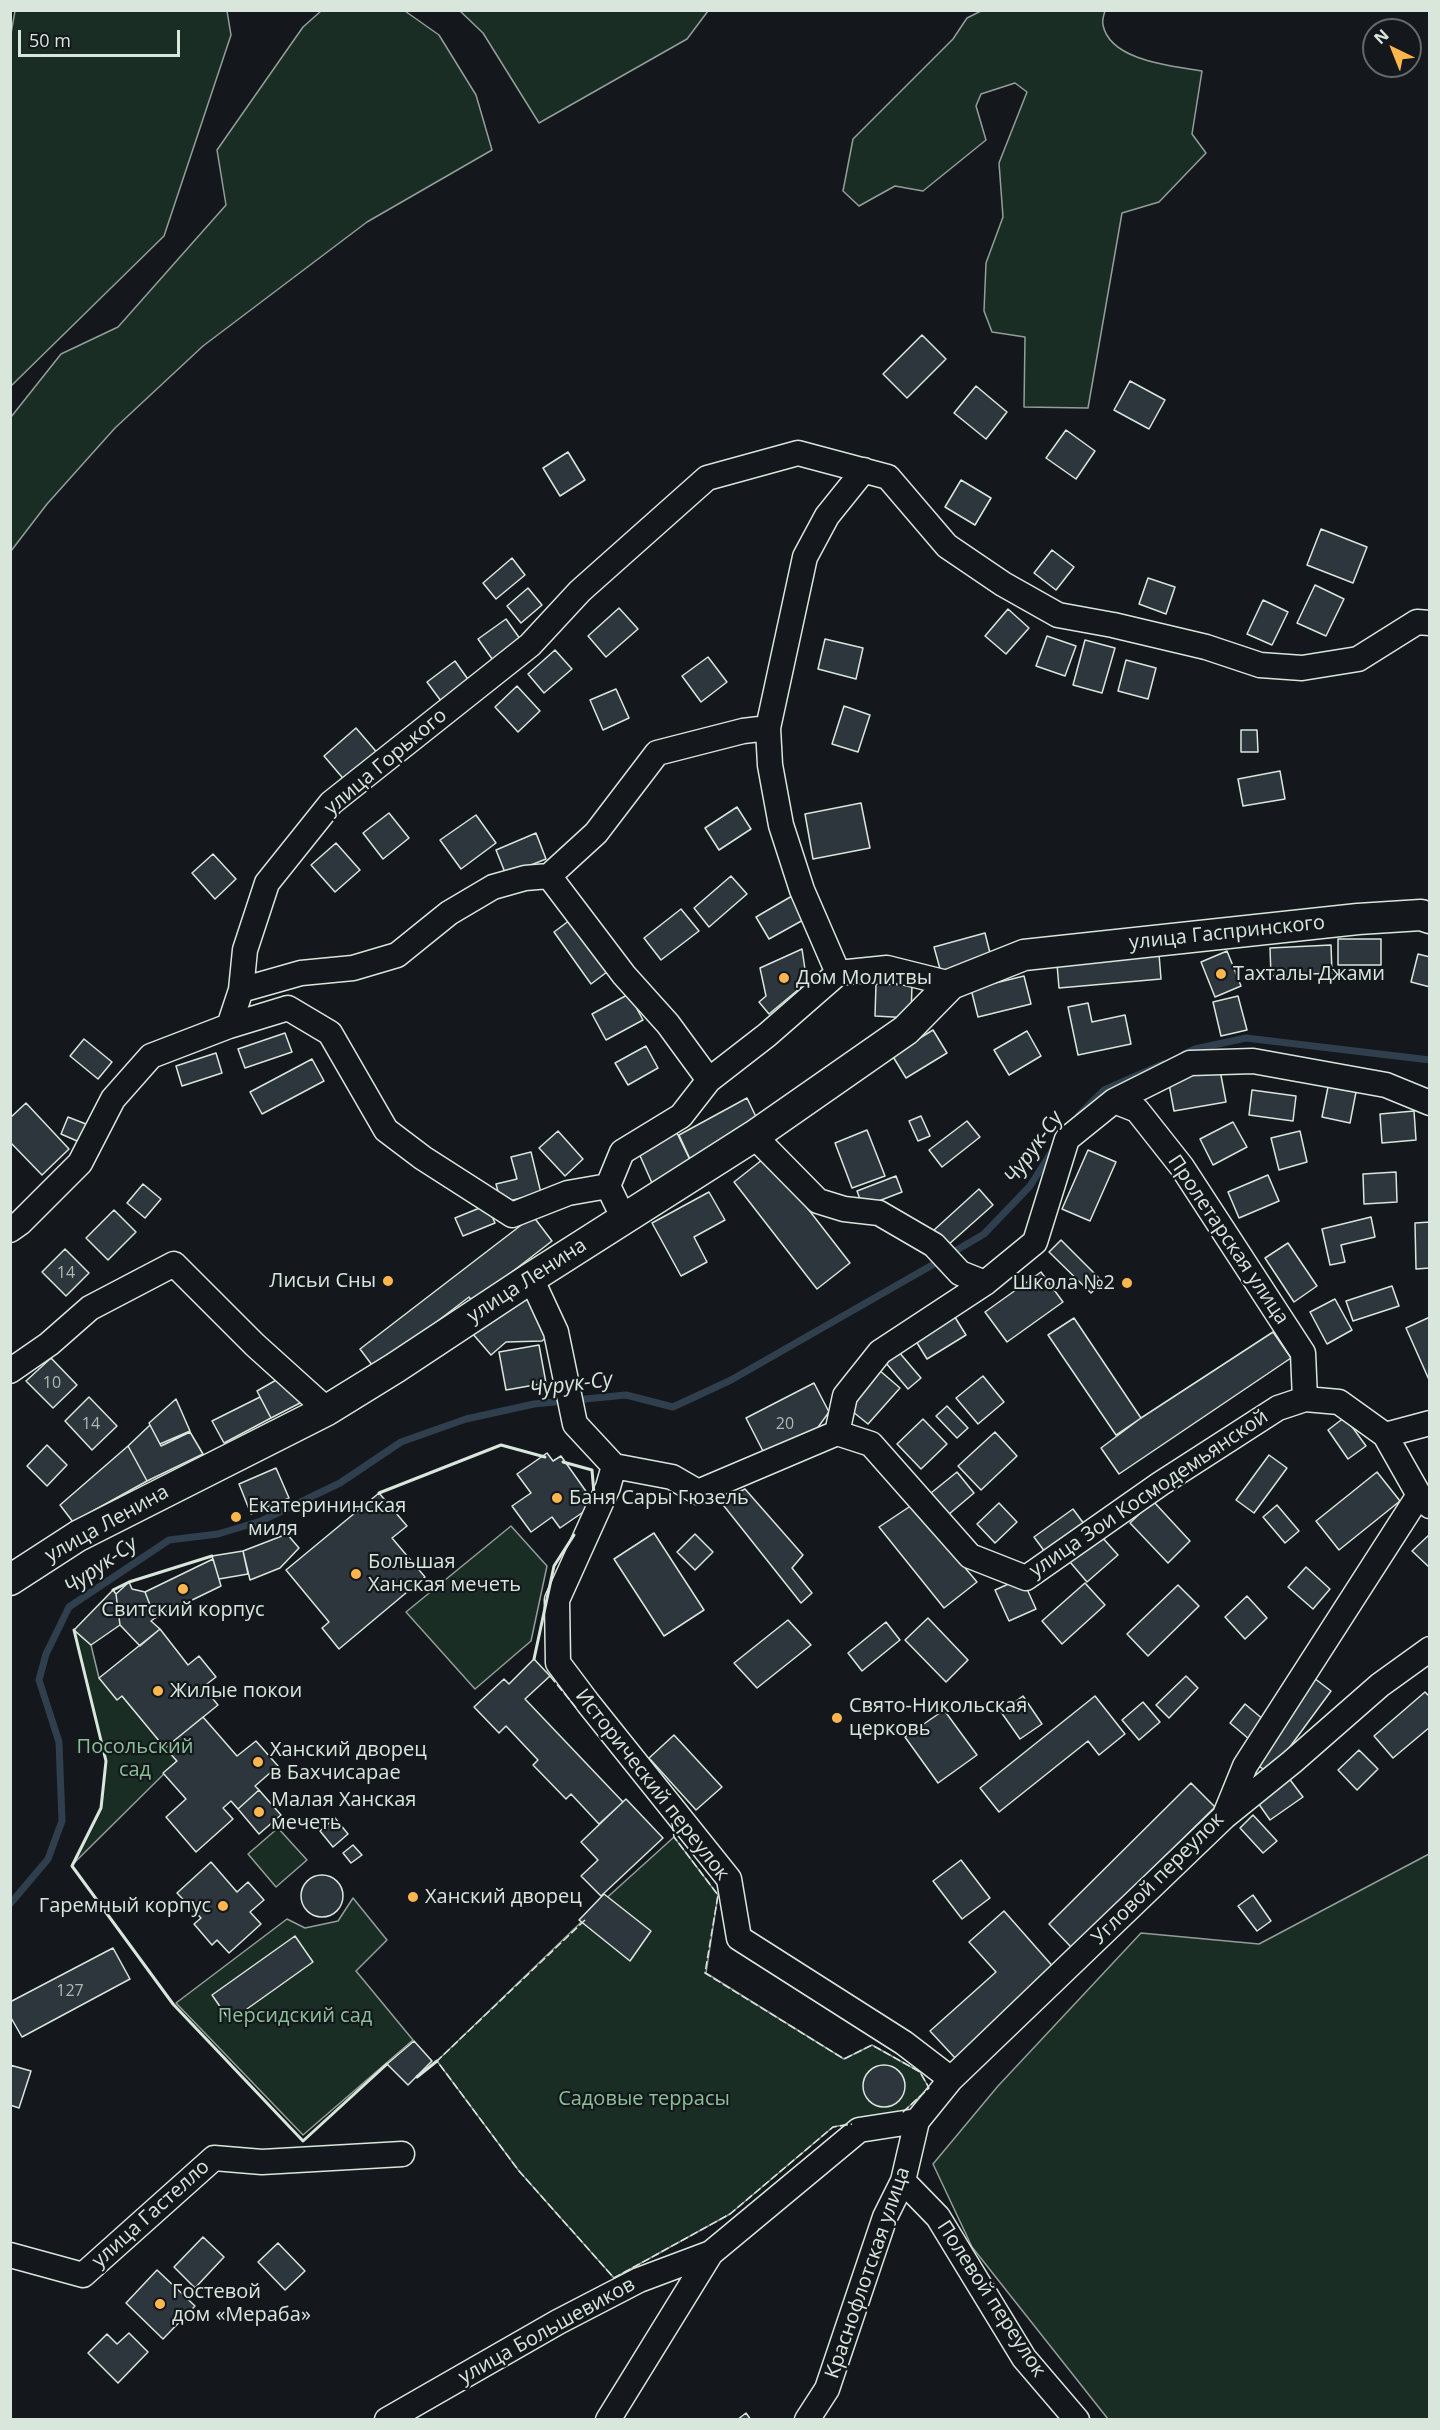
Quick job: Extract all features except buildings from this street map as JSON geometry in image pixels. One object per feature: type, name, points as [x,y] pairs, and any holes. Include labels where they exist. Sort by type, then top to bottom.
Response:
[{"type":"main road","name":"улица Гаспринского","points":[[1024,955],[1358,919],[1421,915],[1430,918]]},
{"type":"main road","name":"улица Ленина","points":[[10,1580],[78,1536],[327,1410],[754,1137],[906,1030],[951,984],[1024,955]]},
{"type":"street","name":"улица Горького","points":[[229,1026],[241,990],[245,950],[267,883],[331,803],[530,645],[580,591],[707,478],[798,453],[888,477],[947,546],[1003,584],[1058,615],[1113,625],[1206,647],[1260,665],[1302,668],[1358,659],[1417,622],[1430,623]]},
{"type":"street","points":[[838,973],[802,890],[781,825],[770,765],[768,728],[805,556],[827,516],[864,470]]},
{"type":"street","points":[[241,990],[301,973],[353,968],[397,955],[449,913],[493,887],[525,878],[549,876],[596,833],[657,753],[743,731],[768,728]]},
{"type":"street","points":[[549,876],[624,975],[668,1024],[709,1080]]},
{"type":"street","points":[[624,1219],[608,1186],[622,1152],[681,1116],[709,1080],[767,1035],[838,973],[887,968],[951,984]]},
{"type":"street","points":[[10,1230],[20,1223],[80,1163],[113,1099],[151,1056],[229,1026],[288,1008],[330,1033],[386,1130],[423,1158],[512,1215],[568,1193],[608,1186]]},
{"type":"street","points":[[531,1278],[556,1332],[575,1424],[614,1466],[672,1477],[698,1492],[837,1434],[844,1396],[880,1352],[985,1283],[1035,1242],[1067,1139],[1114,1101],[1190,1063],[1253,1061],[1386,1085],[1430,1103]]},
{"type":"street","name":"Пролетарская улица","points":[[1114,1101],[1137,1110],[1182,1167],[1304,1353],[1305,1399]]},
{"type":"street","points":[[754,1137],[818,1201],[844,1209],[879,1212],[934,1245],[960,1273],[985,1283]]},
{"type":"street","points":[[10,1371],[49,1344],[90,1308],[174,1264],[255,1345],[327,1410]]},
{"type":"street","name":"улица Зои Космодемьянской","points":[[837,1434],[871,1444],[970,1556],[1026,1578],[1160,1484],[1278,1408],[1305,1399],[1339,1402],[1385,1435]]},
{"type":"street","points":[[1424,1501],[1385,1435],[1430,1424]]},
{"type":"street","name":"Исторический переулок","points":[[614,1466],[608,1487],[557,1600],[558,1663],[729,1879],[739,1938],[904,2043],[951,2079]]},
{"type":"street","name":"Угловой переулок","points":[[916,2121],[951,2079],[1224,1817],[1245,1766],[1424,1501]]},
{"type":"street","points":[[1224,1817],[1292,1762],[1380,1685],[1430,1649]]},
{"type":"street","points":[[608,2420],[711,2253],[859,2130],[916,2121]]},
{"type":"street","name":"Краснофлотская улица","points":[[807,2420],[827,2389],[885,2217],[903,2181],[916,2121]]},
{"type":"street","name":"улица Гастелло","points":[[10,2255],[83,2275],[214,2158],[262,2162],[402,2154]]},
{"type":"street","name":"Полевой переулок","points":[[903,2181],[938,2217],[1024,2358],[1077,2420]]},
{"type":"street","name":"улица Большевиков","points":[[387,2420],[558,2322],[639,2280],[711,2253]]},
{"type":"green space","points":[[15,11],[227,11],[231,35],[164,236],[11,386],[10,39]]},
{"type":"green space","points":[[321,11],[405,11],[439,35],[476,95],[492,150],[367,222],[203,346],[115,428],[47,504],[11,551],[11,417],[61,354],[118,327],[226,205],[217,150],[303,27]]},
{"type":"green space","points":[[460,11],[708,11],[687,39],[539,123],[483,33]]},
{"type":"green space","points":[[981,11],[1105,11],[1103,25],[1108,37],[1117,47],[1144,60],[1202,71],[1192,134],[1206,153],[1159,202],[1122,213],[1088,408],[1024,407],[1025,337],[992,332],[984,311],[986,263],[1003,217],[999,163],[1027,92],[1015,83],[981,94],[976,106],[986,140],[923,191],[895,186],[859,206],[843,191],[853,139],[953,39],[967,18]]},
{"type":"green space","points":[[511,1526],[547,1566],[531,1641],[475,1689],[406,1612]]},
{"type":"green space","name":"Посольский сад","points":[[74,1630],[91,1645],[99,1678],[122,1696],[177,1761],[72,1865],[101,1808],[106,1761]]},
{"type":"green space","points":[[278,1828],[307,1860],[276,1887],[248,1854]]},
{"type":"green space","name":"Садовые террасы","points":[[674,1837],[718,1895],[706,1973],[844,2059],[872,2045],[920,2072],[929,2088],[901,2114],[833,2127],[730,2214],[614,2278],[519,2171],[437,2061],[601,1903]]},
{"type":"green space","points":[[1429,1854],[1429,2419],[1108,2419],[972,2247],[933,2164],[998,2086],[1141,1933],[1259,1944]]},
{"type":"green space","name":"Персидский сад","points":[[353,1898],[387,1940],[356,1971],[413,2040],[303,2135],[176,2003],[287,1919],[305,1928],[338,1921]]},
{"type":"waterway","name":"Чурук-Су","points":[[1184,1054],[1195,1049],[1246,1038],[1430,1060]]},
{"type":"waterway","name":"Чурук-Су","points":[[1079,1115],[1104,1090],[1163,1064]]},
{"type":"waterway","name":"Чурук-Су","points":[[950,1254],[984,1234],[1030,1186],[1054,1148]]},
{"type":"waterway","name":"Чурук-Су","points":[[10,1904],[48,1859],[62,1821],[59,1742],[39,1680],[46,1654],[69,1607],[169,1540],[218,1534],[261,1521],[340,1483],[401,1442],[466,1419],[534,1404],[626,1395],[673,1407],[731,1380],[941,1260]]},
{"type":"fence","points":[[550,1676],[578,1710]]},
{"type":"fence","points":[[672,1823],[674,1837],[718,1895],[705,1973],[844,2059],[872,2045],[920,2072],[929,2088],[902,2113]]},
{"type":"fence","points":[[585,1920],[437,2061],[519,2171],[614,2278],[730,2214],[833,2127],[852,2124]]},
{"type":"wall","points":[[379,1493],[501,1445],[545,1457]]},
{"type":"wall","points":[[563,1462],[592,1470],[594,1494]]},
{"type":"wall","points":[[534,1659],[554,1566],[574,1535]]},
{"type":"wall","points":[[113,1590],[129,1582],[212,1556]]},
{"type":"wall","points":[[74,1630],[106,1761],[101,1808],[72,1866],[173,2004],[303,2141],[387,2064]]},
{"type":"wall","points":[[417,2077],[437,2061]]},
{"type":"place","name":"Тахталы Джами","points":[[1221,974]]},
{"type":"place","name":"Дом Молитвы","points":[[784,978]]},
{"type":"place","name":"Лисьи Сны","points":[[388,1281]]},
{"type":"place","name":"Школа №2","points":[[1127,1283]]},
{"type":"place","name":"Баня Сары Гюзель","points":[[557,1498]]},
{"type":"place","name":"Екатерининская миля","points":[[236,1517]]},
{"type":"place","name":"Большая Ханская мечеть","points":[[356,1574]]},
{"type":"place","name":"Свитский корпус","points":[[183,1589]]},
{"type":"place","name":"Жилые покои","points":[[158,1691]]},
{"type":"place","name":"Свято-Никольская церковь","points":[[837,1718]]},
{"type":"place","name":"Ханский дворец в Бахчисарае","points":[[258,1762]]},
{"type":"place","name":"Малая Ханская мечеть","points":[[259,1812]]},
{"type":"place","name":"Ханский дворец","points":[[413,1897]]},
{"type":"place","name":"Гаремный корпус","points":[[223,1906]]},
{"type":"place","name":"Гостевой дом «Мераба»","points":[[160,2304]]}]
